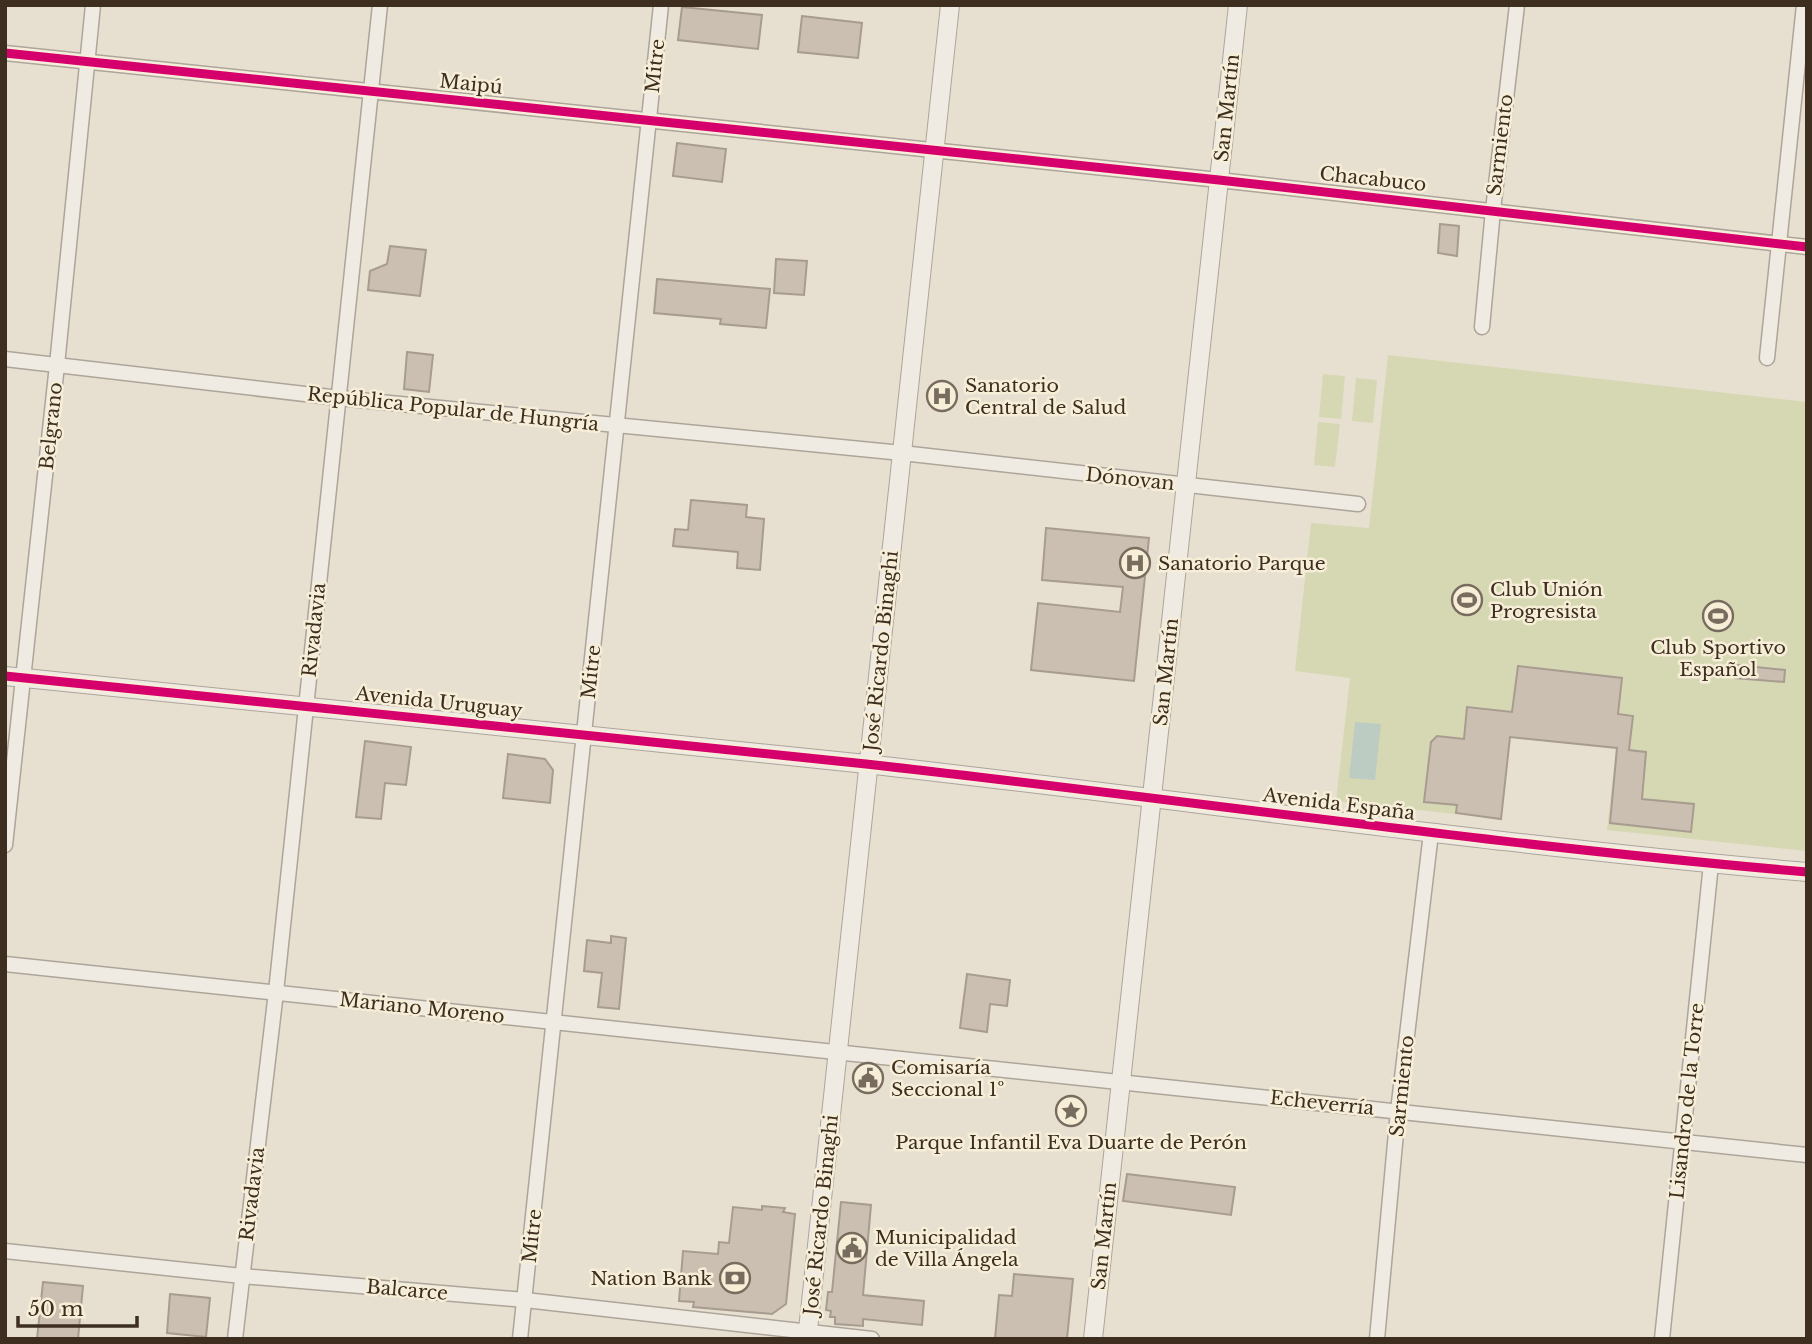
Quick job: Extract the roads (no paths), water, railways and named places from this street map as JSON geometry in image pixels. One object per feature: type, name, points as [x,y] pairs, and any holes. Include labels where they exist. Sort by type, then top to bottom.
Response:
[{"type":"street","name":"Belgrano","points":[[5,845],[93,5]]},
{"type":"street","name":"Rivadavia","points":[[235,1339],[275,992],[380,5]]},
{"type":"street","name":"Mitre","points":[[520,1339],[661,5]]},
{"type":"street","name":"José Ricardo Binaghi","points":[[808,1335],[950,5]]},
{"type":"street","name":"San Martín","points":[[1093,1339],[1238,5]]},
{"type":"street","name":"Sarmiento","points":[[1482,327],[1517,5]]},
{"type":"street","points":[[1767,358],[1804,5]]},
{"type":"street","name":"Maipú","points":[[5,53],[934,150]]},
{"type":"street","name":"Chacabuco","points":[[934,150],[1807,247]]},
{"type":"street","name":"República Popular de Hungría","points":[[5,359],[339,398],[902,453]]},
{"type":"street","name":"Dónovan","points":[[902,453],[1358,504]]},
{"type":"street","name":"Avenida Uruguay","points":[[5,676],[869,764]]},
{"type":"street","name":"Avenida España","points":[[869,764],[1431,833],[1807,872]]},
{"type":"street","name":"Sarmiento","points":[[1377,1339],[1398,1111],[1431,833]]},
{"type":"street","name":"Lisandro de la Torre","points":[[1662,1339],[1711,864]]},
{"type":"street","name":"Mariano Moreno","points":[[5,964],[838,1053]]},
{"type":"street","name":"Echeverría","points":[[838,1053],[1807,1155]]},
{"type":"street","name":"Balcarce","points":[[5,1251],[242,1276],[525,1300],[808,1335],[872,1339]]},
{"type":"place","name":"Sanatorio Central de Salud","points":[[942,396]]},
{"type":"place","name":"Sanatorio Parque","points":[[1135,563]]},
{"type":"place","name":"Club Unión Progresista","points":[[1467,600]]},
{"type":"place","name":"Club Sportivo Español","points":[[1718,616]]},
{"type":"place","name":"Comisaría Seccional 1º","points":[[868,1078]]},
{"type":"place","name":"Parque Infantil Eva Duarte de Perón","points":[[1071,1111]]},
{"type":"place","name":"Municipalidad de Villa Ángela","points":[[852,1248]]},
{"type":"place","name":"Nation Bank","points":[[735,1278]]}]
